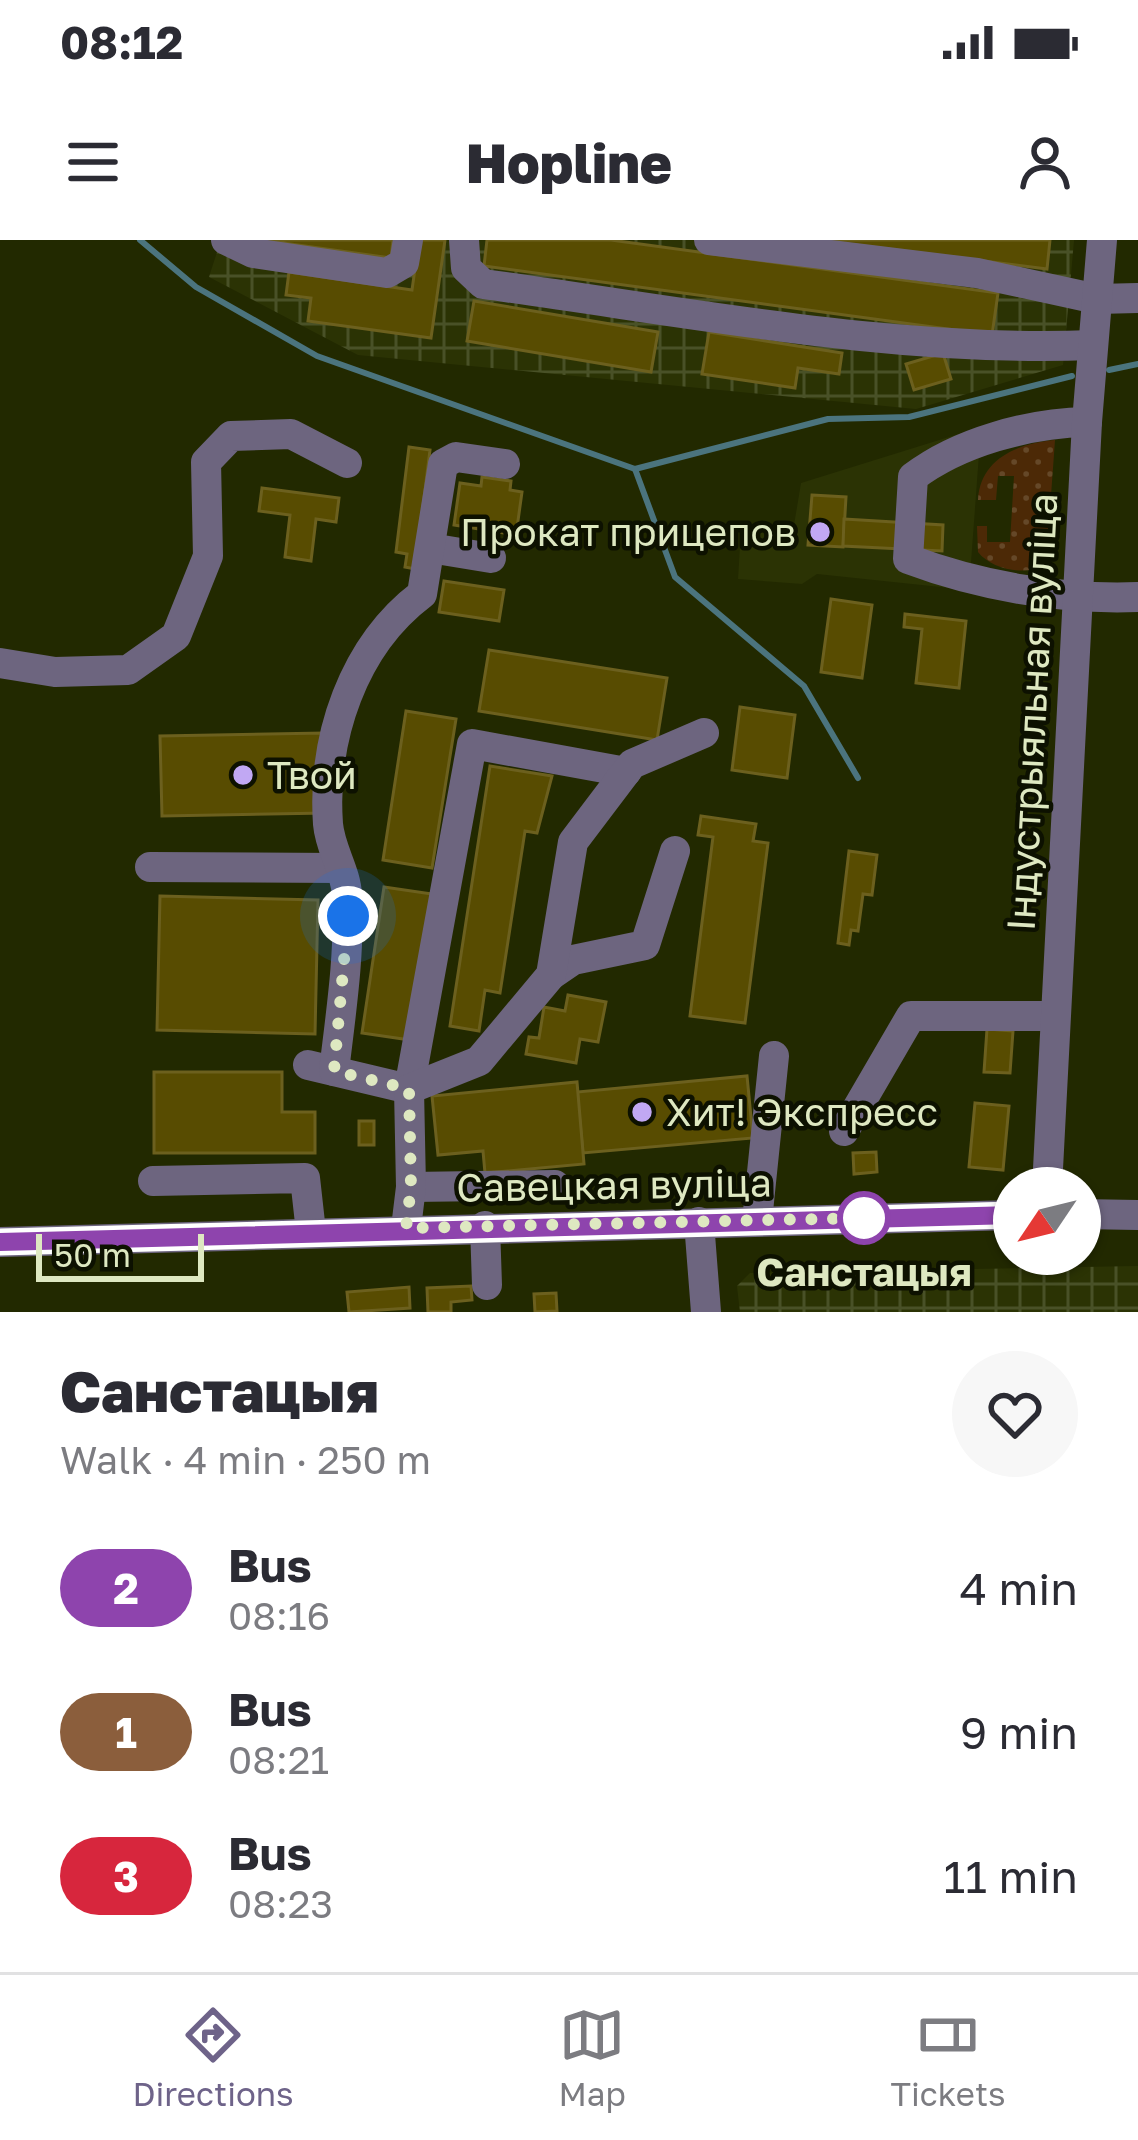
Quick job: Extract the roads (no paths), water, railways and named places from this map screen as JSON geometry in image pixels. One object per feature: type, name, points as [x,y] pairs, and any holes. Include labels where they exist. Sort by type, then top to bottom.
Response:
[{"type":"street","points":[[226,240],[253,254],[387,273],[404,263],[408,240]]},
{"type":"street","points":[[464,240],[466,268],[483,284],[891,338],[1008,348],[1093,345]]},
{"type":"street","points":[[709,240],[977,273],[1097,299],[1138,298]]},
{"type":"street","name":"Індустрыяльная вуліца","points":[[1047,1167],[1087,422],[1102,240]]},
{"type":"street","points":[[1087,422],[1051,422],[940,456],[913,477],[908,559],[958,578],[1138,597]]},
{"type":"street","points":[[0,663],[56,672],[128,670],[176,636],[208,556],[206,462],[231,436],[291,434],[347,463]]},
{"type":"street","points":[[505,464],[456,457],[443,464],[422,594],[388,620],[363,660],[334,731],[328,822],[347,887],[349,946],[321,1068],[409,1089],[479,1061],[550,975],[574,960],[644,945],[675,851]]},
{"type":"street","points":[[430,548],[491,558]]},
{"type":"street","points":[[550,975],[573,842],[632,764],[704,733]]},
{"type":"street","points":[[406,1228],[411,1187],[409,1089],[472,744],[626,772]]},
{"type":"street","points":[[150,867],[339,868]]},
{"type":"street","points":[[844,1131],[911,1016],[1055,1016]]},
{"type":"street","points":[[758,1221],[774,1056]]},
{"type":"street","points":[[153,1181],[304,1178],[311,1232]]},
{"type":"street","points":[[411,1187],[555,1185]]},
{"type":"street","points":[[1101,1214],[1138,1215]]},
{"type":"street","name":"Савецкая вуліца","points":[[0,1242],[993,1215]]},
{"type":"street","points":[[699,1222],[706,1312]]},
{"type":"street","points":[[485,1226],[488,1285]]},
{"type":"waterway","points":[[140,240],[196,287],[317,356],[635,469],[828,419],[909,417],[1072,376]]},
{"type":"waterway","points":[[1109,370],[1138,364]]},
{"type":"waterway","points":[[635,469],[675,577],[804,686],[858,778]]},
{"type":"place","name":"Прокат прицепов","points":[[820,532]]},
{"type":"place","name":"Твой","points":[[243,775]]},
{"type":"place","name":"Хит! Экспресс","points":[[642,1112]]},
{"type":"place","name":"Санстацыя","points":[[864,1218]]}]
